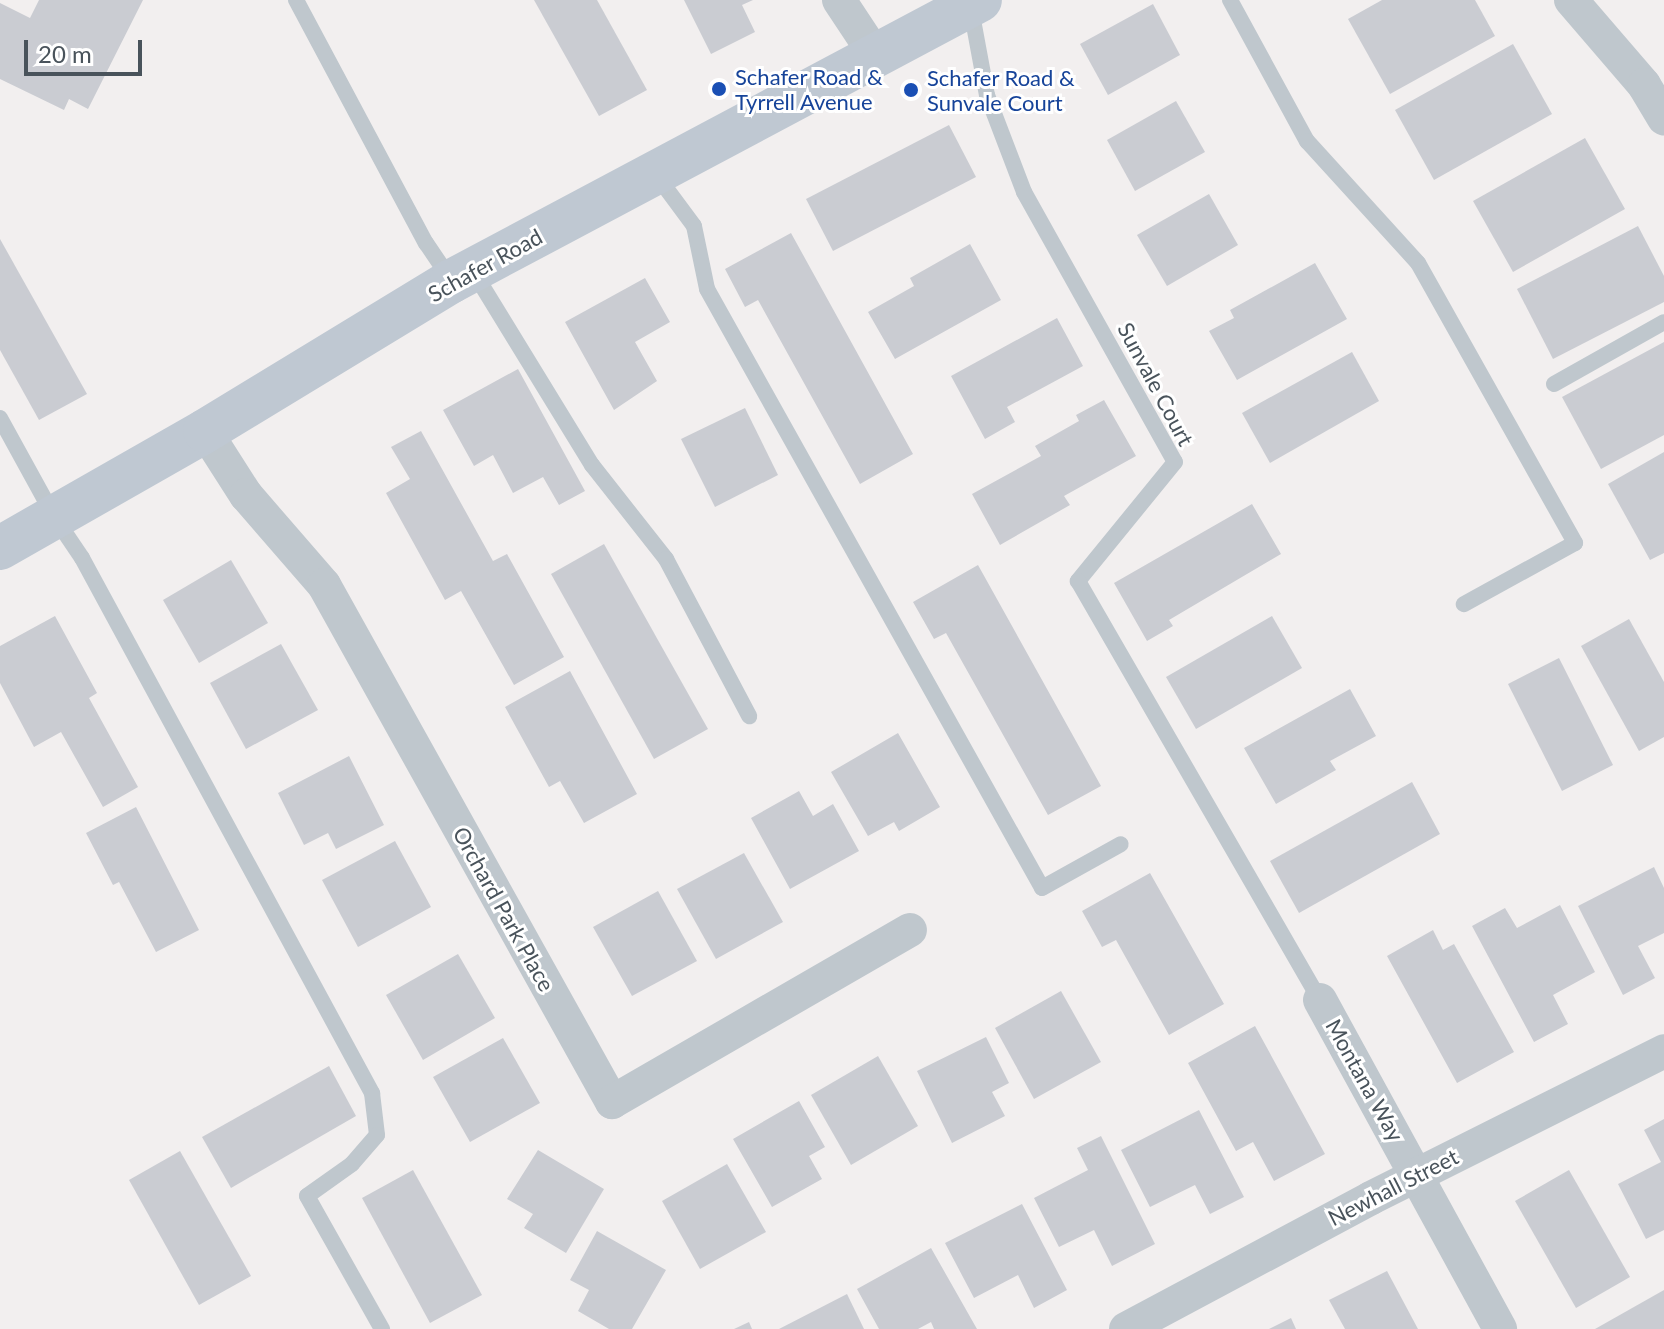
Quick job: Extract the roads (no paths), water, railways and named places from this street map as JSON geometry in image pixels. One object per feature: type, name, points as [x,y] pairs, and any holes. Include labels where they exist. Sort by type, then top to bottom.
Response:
[{"type":"street","points":[[839,0],[876,56]]},
{"type":"street","points":[[1571,0],[1644,85],[1664,118]]},
{"type":"street","name":"Schafer Road","points":[[0,548],[205,431],[462,276],[657,175],[975,3]]},
{"type":"street","name":"Orchard Park Place","points":[[205,431],[246,495],[324,585],[612,1102],[910,930]]},
{"type":"street","name":"Montana Way","points":[[1320,1000],[1500,1329]]},
{"type":"street","name":"Newhall Street","points":[[1126,1329],[1416,1174],[1664,1051]]},
{"type":"lane","points":[[296,0],[426,243],[462,276],[592,465],[666,559],[749,716]]},
{"type":"lane","points":[[1230,0],[1307,141],[1418,263],[1575,543],[1464,604]]},
{"type":"lane","name":"Sunvale Court","points":[[975,3],[987,95],[1024,192],[1175,462],[1078,581],[1320,1000]]},
{"type":"lane","points":[[657,175],[694,226],[707,289],[1042,888],[1121,844]]},
{"type":"lane","points":[[1554,384],[1664,322]]},
{"type":"lane","points":[[0,418],[55,518],[82,558],[372,1093],[377,1135],[352,1164],[307,1196],[382,1329]]},
{"type":"place","name":"Schafer Road & Tyrrell Avenue","points":[[719,89]]},
{"type":"place","name":"Schafer Road & Sunvale Court","points":[[911,90]]}]
